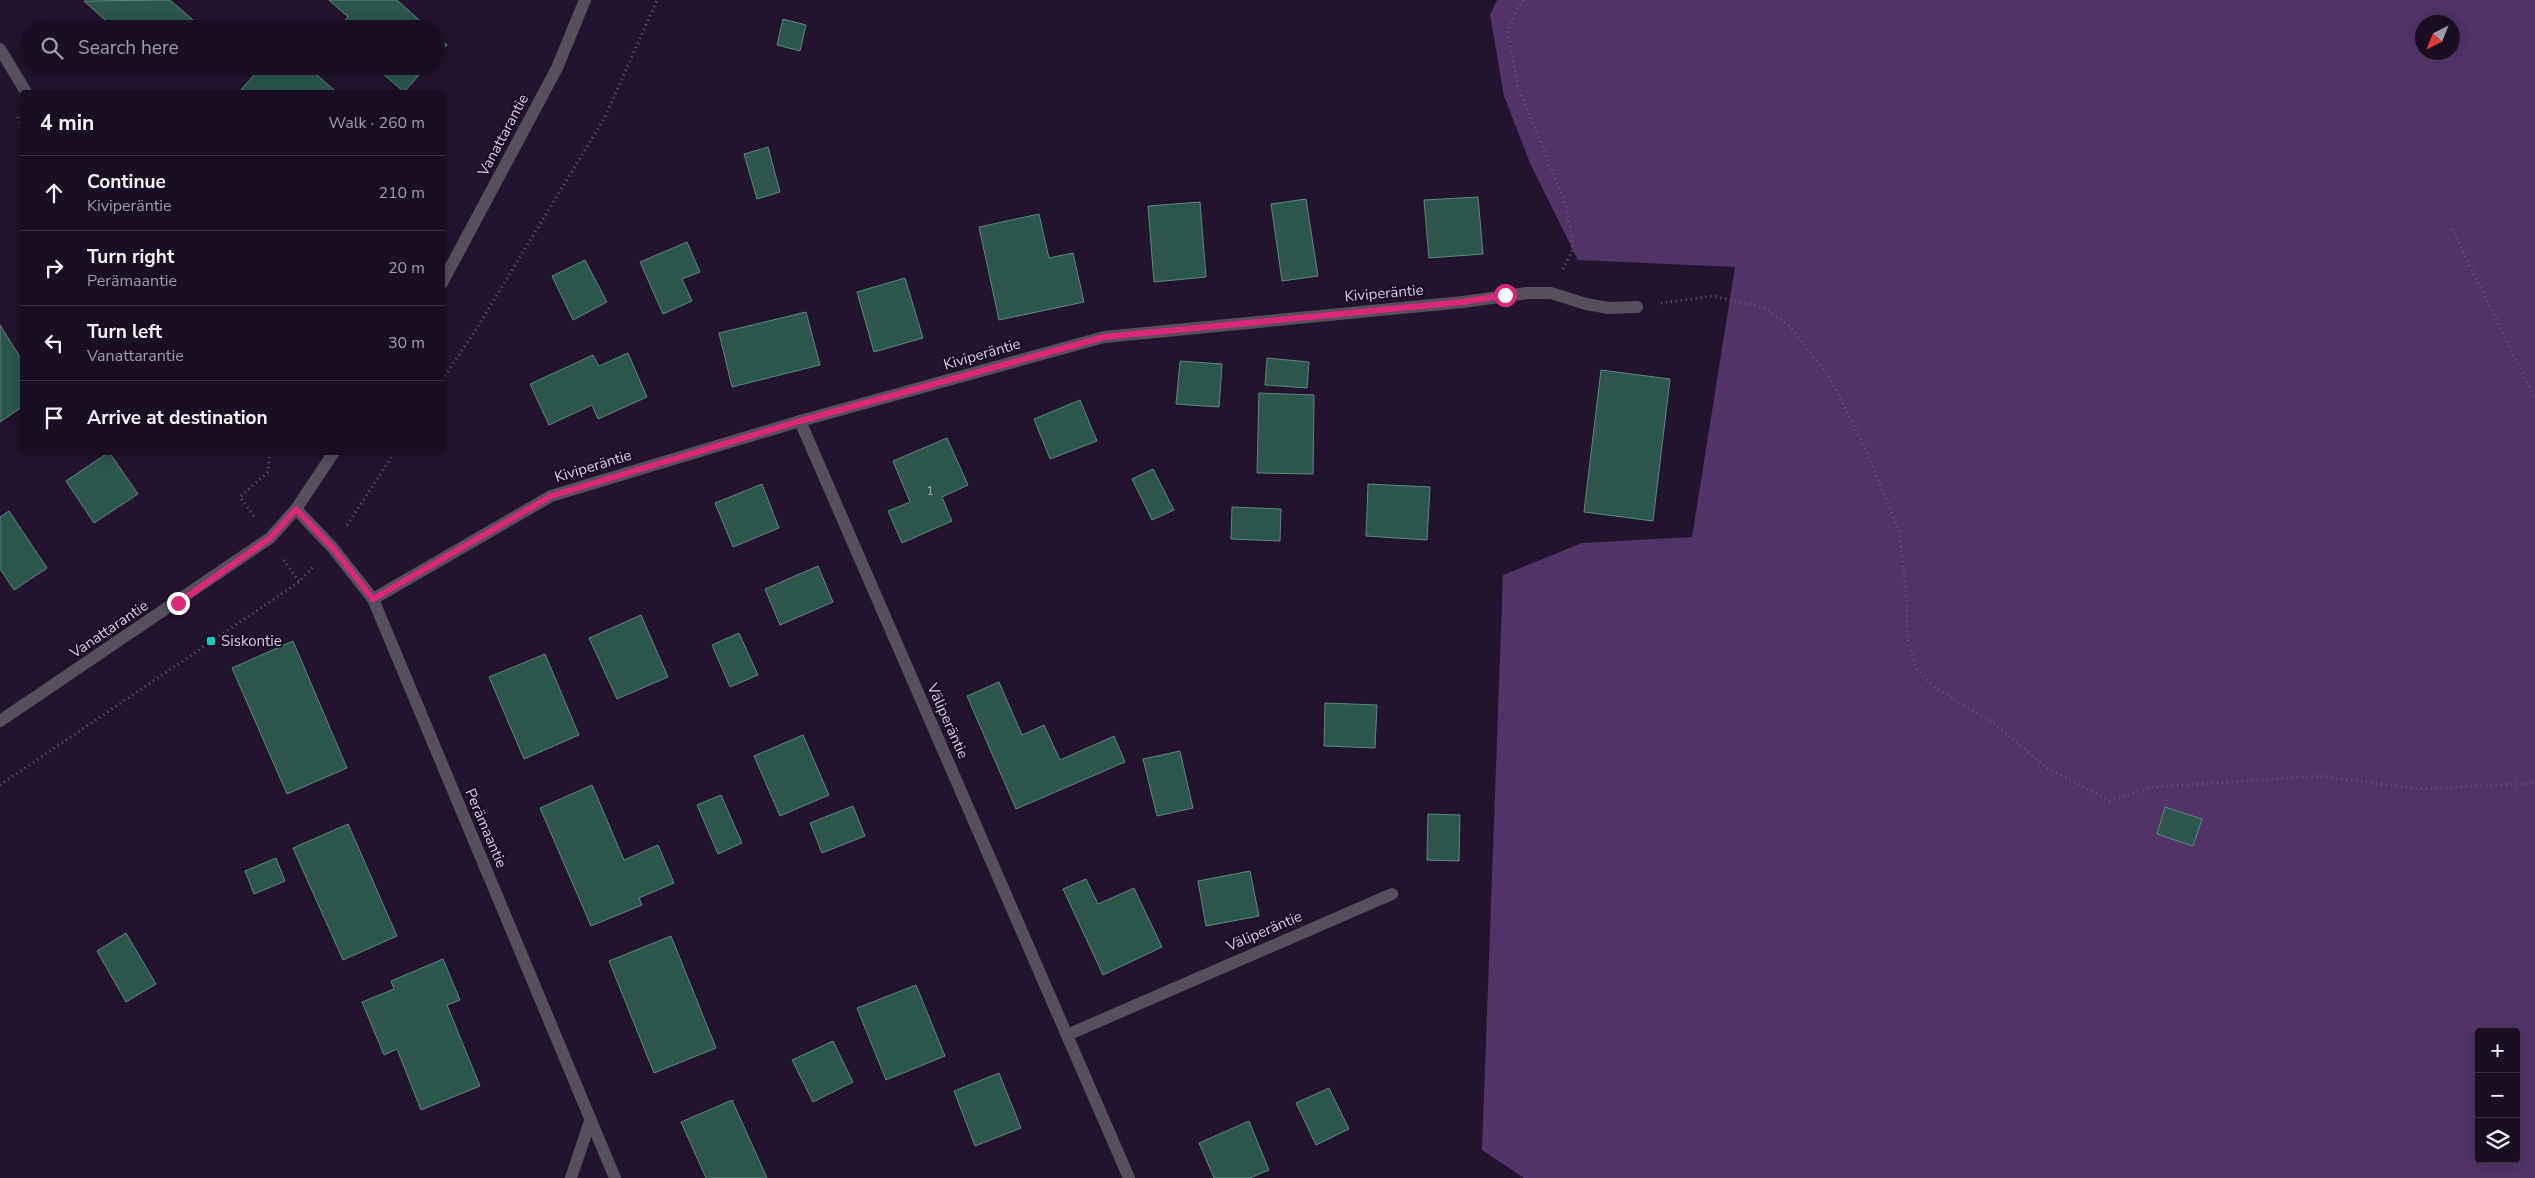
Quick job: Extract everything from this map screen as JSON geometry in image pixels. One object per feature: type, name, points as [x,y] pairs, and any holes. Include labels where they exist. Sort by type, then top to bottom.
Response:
[{"type":"street","name":"Vanattarantie","points":[[445,277],[557,68],[585,0]]},
{"type":"street","points":[[0,49],[25,90]]},
{"type":"street","name":"Kiviperäntie","points":[[373,599],[551,496],[800,421],[1104,337],[1463,302],[1505,295],[1551,293],[1586,304],[1610,308],[1637,307]]},
{"type":"street","name":"Väliperäntie","points":[[800,421],[1128,1178]]},
{"type":"street","name":"Vanattarantie","points":[[0,721],[270,538],[296,509],[332,455]]},
{"type":"street","name":"Perämaantie","points":[[296,509],[332,547],[373,599],[615,1178]]},
{"type":"street","name":"Väliperäntie","points":[[1067,1034],[1392,894]]},
{"type":"street","points":[[571,1178],[590,1121]]},
{"type":"path","points":[[445,376],[478,328],[605,117],[657,0]]},
{"type":"path","points":[[1523,0],[1518,7],[1508,32],[1518,86],[1567,208],[1573,250],[1551,293]]},
{"type":"path","points":[[2452,229],[2535,399]]},
{"type":"path","points":[[1637,307],[1714,296],[1765,308],[1790,327],[1829,376],[1866,450],[1899,531],[1907,599],[1907,638],[1916,669],[1937,689],[1994,723],[2046,768],[2110,801],[2153,786],[2320,776],[2420,789],[2535,783]]},
{"type":"path","points":[[0,785],[299,582],[332,547],[393,455]]},
{"type":"shaded area","points":[[1497,0],[2535,0],[2535,1178],[1524,1178],[1482,1150],[1503,575],[1582,543],[1692,537],[1735,267],[1578,260],[1530,163],[1504,96],[1490,15]]},
{"type":"building","points":[[170,0],[193,20],[105,20],[84,1]]},
{"type":"building","points":[[329,0],[397,0],[419,20],[345,20],[348,17]]},
{"type":"building","points":[[783,19],[806,25],[800,51],[777,45]]},
{"type":"building","points":[[254,75],[317,75],[334,90],[241,90]]},
{"type":"building","points":[[384,75],[419,75],[406,90],[402,90]]},
{"type":"building","points":[[768,147],[780,192],[757,199],[744,154]]},
{"type":"building","points":[[1478,197],[1483,254],[1429,258],[1424,200]]},
{"type":"building","points":[[1306,199],[1318,276],[1282,281],[1271,204]]},
{"type":"building","points":[[1200,202],[1206,277],[1154,282],[1148,206]]},
{"type":"building","points":[[1039,214],[1049,258],[1073,253],[1084,302],[999,320],[979,227]]},
{"type":"building","points":[[687,242],[700,272],[682,279],[692,301],[663,314],[640,262]]},
{"type":"building","points":[[585,260],[607,302],[573,320],[552,276]]},
{"type":"building","points":[[905,278],[923,338],[874,352],[857,292]]},
{"type":"building","points":[[806,312],[820,365],[732,387],[719,333]]},
{"type":"building","points":[[0,325],[20,357],[20,408],[0,422]]},
{"type":"building","points":[[628,353],[647,397],[598,419],[592,405],[549,425],[530,384],[593,355],[599,366]]},
{"type":"building","points":[[1267,358],[1309,362],[1307,388],[1265,385]]},
{"type":"building","points":[[1180,361],[1222,364],[1219,407],[1176,404]]},
{"type":"building","points":[[1601,370],[1670,379],[1653,521],[1584,512]]},
{"type":"building","points":[[1259,393],[1314,395],[1313,474],[1257,473]]},
{"type":"building","points":[[1080,400],[1097,441],[1050,459],[1034,419]]},
{"type":"building","points":[[947,438],[968,485],[942,497],[952,521],[902,543],[888,511],[910,502],[893,461]]},
{"type":"building","points":[[105,455],[111,455],[138,494],[94,523],[66,481]]},
{"type":"building","points":[[1153,469],[1174,510],[1152,520],[1132,479]]},
{"type":"building","points":[[762,484],[779,528],[733,547],[715,503]]},
{"type":"building","points":[[1368,484],[1430,487],[1427,540],[1366,536]]},
{"type":"building","points":[[1232,507],[1281,509],[1280,541],[1231,539]]},
{"type":"building","points":[[9,511],[47,568],[14,590],[0,569],[0,517]]},
{"type":"building","points":[[818,566],[833,602],[780,625],[765,589]]},
{"type":"building","points":[[641,615],[668,677],[617,699],[589,638]]},
{"type":"building","points":[[739,633],[758,675],[730,687],[712,645]]},
{"type":"building","points":[[293,641],[347,768],[287,794],[232,668]]},
{"type":"building","points":[[545,654],[579,735],[524,759],[489,677]]},
{"type":"building","points":[[999,682],[1022,735],[1044,725],[1060,760],[1114,736],[1125,762],[1016,809],[967,696]]},
{"type":"building","points":[[1325,703],[1377,705],[1375,748],[1324,746]]},
{"type":"building","points":[[803,735],[829,795],[780,816],[754,756]]},
{"type":"building","points":[[1180,751],[1193,808],[1157,816],[1143,759]]},
{"type":"building","points":[[592,785],[624,860],[658,845],[674,883],[639,898],[642,905],[591,926],[540,808]]},
{"type":"building","points":[[721,795],[742,843],[718,854],[697,805]]},
{"type":"building","points":[[853,806],[865,836],[822,853],[810,823]]},
{"type":"building","points":[[2165,807],[2202,819],[2193,846],[2157,834]]},
{"type":"building","points":[[1428,814],[1460,815],[1459,861],[1427,860]]},
{"type":"building","points":[[348,824],[397,936],[343,960],[293,848]]},
{"type":"building","points":[[276,858],[285,881],[254,894],[245,871]]},
{"type":"building","points":[[1250,871],[1259,916],[1206,926],[1198,881]]},
{"type":"building","points":[[1086,879],[1098,904],[1134,888],[1162,947],[1103,975],[1063,889]]},
{"type":"building","points":[[126,933],[156,984],[126,1002],[97,951]]},
{"type":"building","points":[[671,936],[716,1048],[654,1073],[609,961]]},
{"type":"building","points":[[443,959],[460,1000],[447,1005],[480,1086],[421,1110],[397,1049],[384,1055],[362,1002],[394,989],[391,981]]},
{"type":"building","points":[[916,985],[945,1056],[886,1080],[857,1008]]},
{"type":"building","points":[[833,1041],[853,1082],[813,1102],[792,1060]]},
{"type":"building","points":[[999,1073],[1021,1128],[975,1146],[954,1091]]},
{"type":"building","points":[[1329,1088],[1349,1129],[1316,1145],[1296,1103]]},
{"type":"building","points":[[732,1100],[767,1178],[706,1178],[681,1122]]},
{"type":"building","points":[[1249,1121],[1269,1170],[1250,1178],[1214,1178],[1199,1143]]},
{"type":"place","name":"Siskontie","points":[[211,641]]},
{"type":"route","points":[[178,603],[270,538],[296,509],[332,547],[373,599],[551,496],[800,421],[1104,337],[1463,302],[1505,295]]}]
